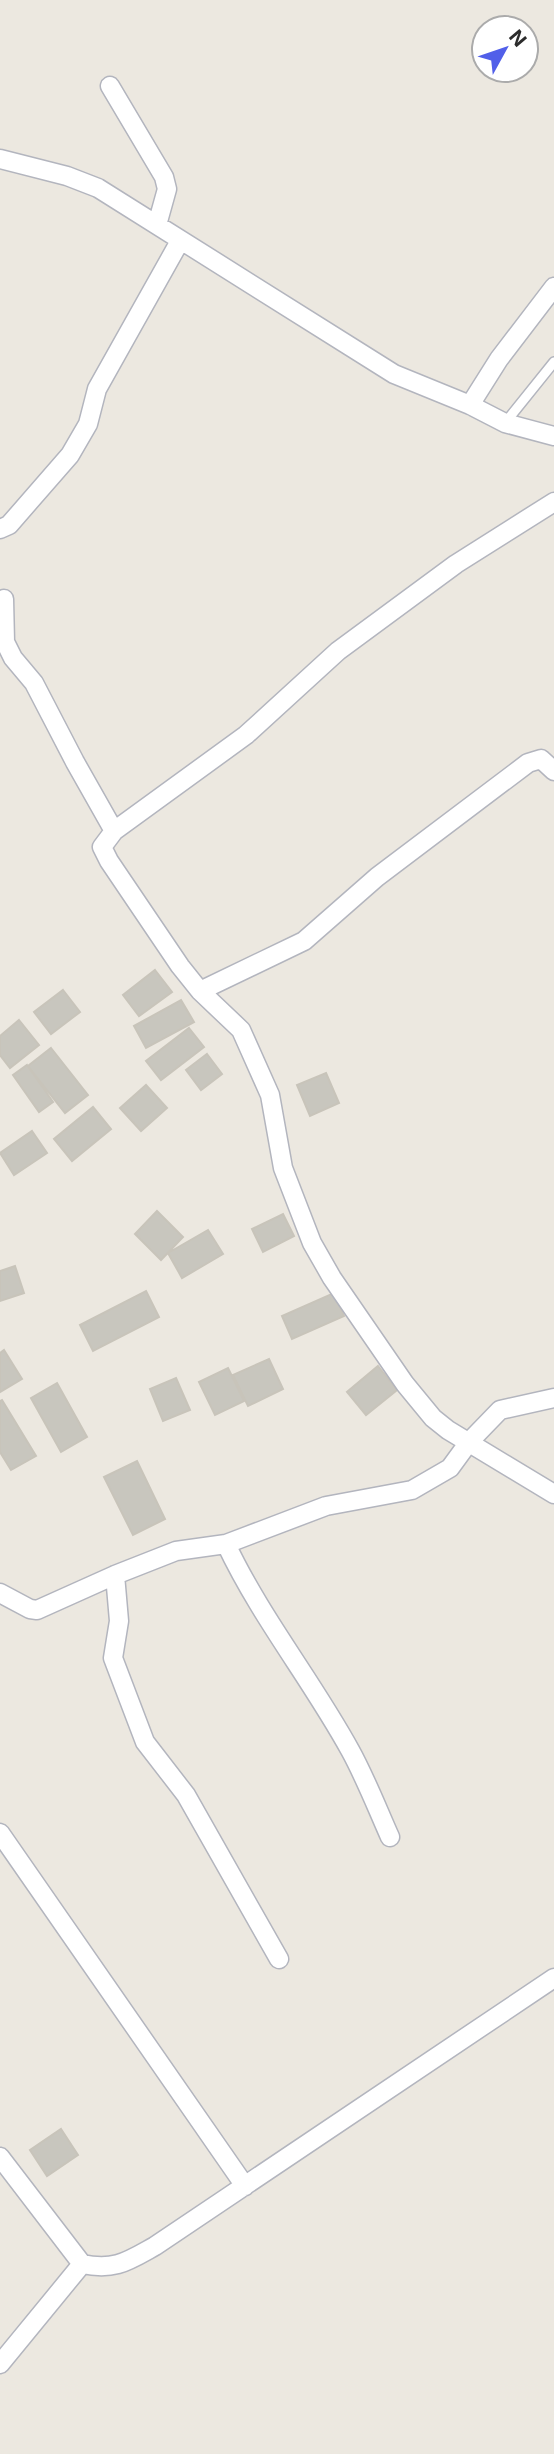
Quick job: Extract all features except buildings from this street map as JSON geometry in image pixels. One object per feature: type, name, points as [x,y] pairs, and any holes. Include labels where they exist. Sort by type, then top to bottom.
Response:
[{"type":"street","points":[[110,86],[164,177],[167,189],[157,225]]},
{"type":"street","points":[[0,159],[66,176],[98,188],[394,374],[470,405],[505,423],[554,436]]},
{"type":"street","points":[[0,529],[9,526],[70,455],[88,424],[97,389],[180,241]]},
{"type":"street","points":[[470,405],[499,359],[554,287]]},
{"type":"street","points":[[554,502],[456,564],[338,651],[246,735],[114,831],[102,847],[180,966],[200,992],[241,1030],[270,1095],[283,1168],[312,1243],[332,1278],[405,1384],[433,1418],[448,1430],[554,1494]]},
{"type":"street","points":[[4,599],[5,642],[13,658],[34,683],[114,831]]},
{"type":"street","points":[[200,992],[304,941],[377,877],[528,763],[541,759],[554,771]]},
{"type":"street","points":[[0,1593],[37,1610],[176,1551],[226,1544],[326,1506],[412,1490],[450,1468],[469,1442],[500,1410],[554,1398]]},
{"type":"street","points":[[226,1544],[240,1574],[280,1641],[314,1689],[351,1751],[390,1837]]},
{"type":"street","points":[[115,1575],[119,1620],[113,1658],[145,1742],[186,1795],[279,1959]]},
{"type":"street","points":[[0,1833],[245,2186]]},
{"type":"street","points":[[0,2157],[82,2264],[99,2268],[120,2265],[155,2246],[554,1978]]},
{"type":"street","points":[[0,2364],[82,2264]]},
{"type":"lane","points":[[505,423],[554,362]]}]
